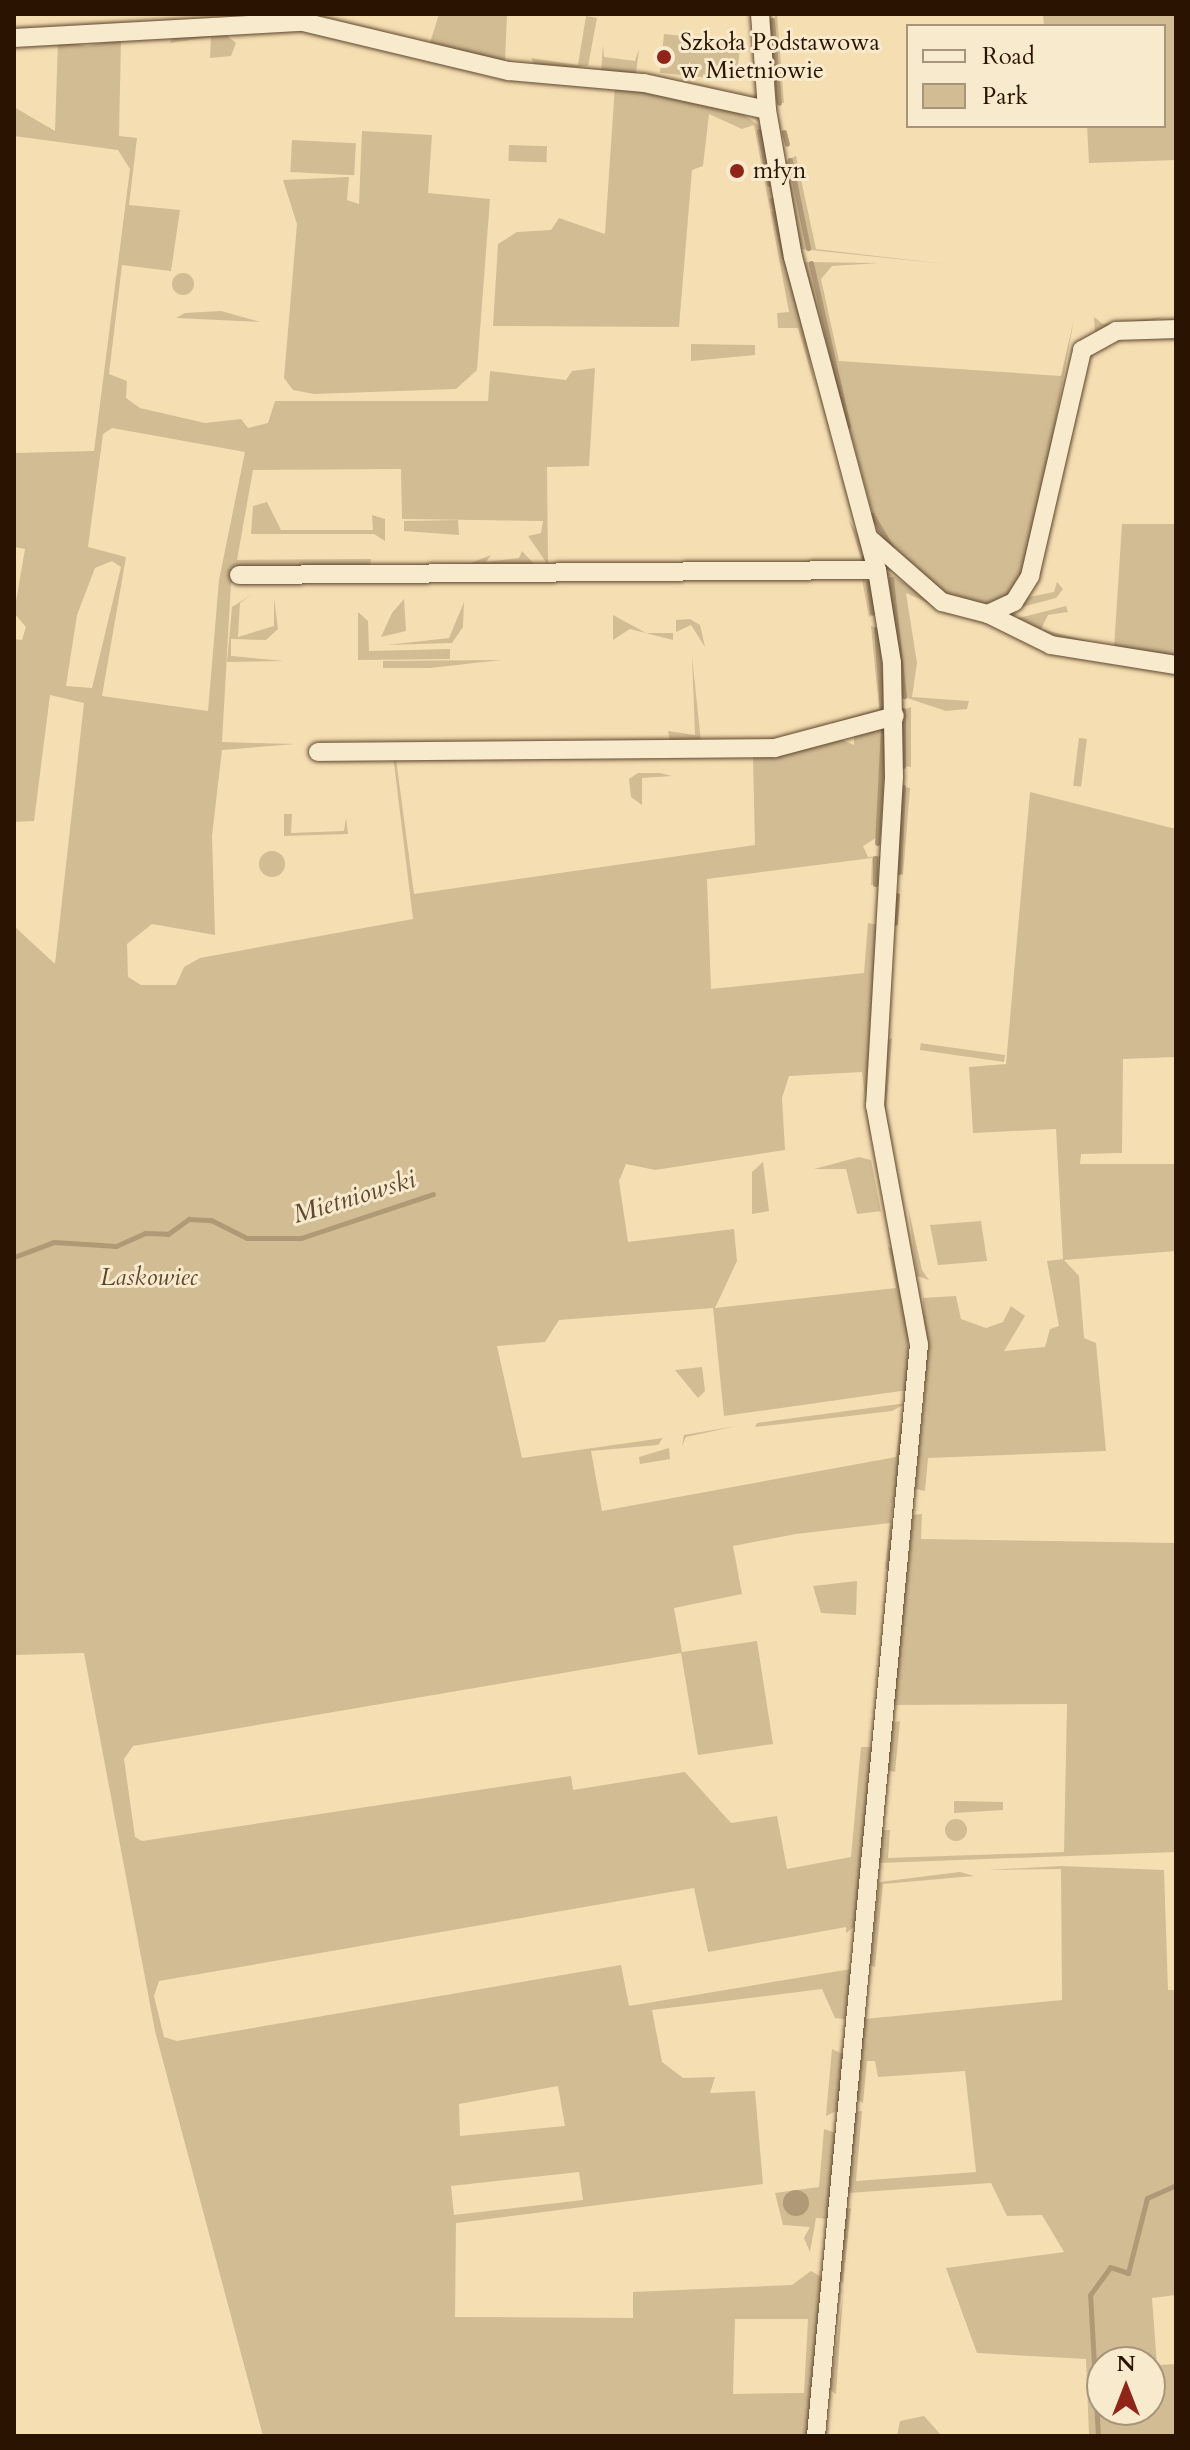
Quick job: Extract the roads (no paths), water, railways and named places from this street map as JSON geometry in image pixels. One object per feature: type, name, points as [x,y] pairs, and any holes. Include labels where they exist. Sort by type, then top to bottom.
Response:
[{"type":"street","points":[[760,14],[767,110],[793,257],[877,570],[895,716],[875,1105],[916,1307],[918,1394],[816,2436]]},
{"type":"street","points":[[14,38],[303,22],[509,71],[644,83],[767,110]]},
{"type":"street","points":[[988,614],[1014,602],[1030,576],[1082,350],[1116,331],[1176,329]]},
{"type":"street","points":[[866,534],[925,594],[988,614],[1051,645],[1176,665]]},
{"type":"street","points":[[239,575],[877,570]]},
{"type":"street","points":[[318,752],[766,749],[895,716]]},
{"type":"waterway","points":[[772,20],[779,103]]},
{"type":"waterway","points":[[759,131],[769,184]]},
{"type":"waterway","points":[[784,132],[787,144]]},
{"type":"waterway","points":[[790,160],[808,248]]},
{"type":"waterway","points":[[772,200],[774,208]]},
{"type":"waterway","points":[[774,212],[784,257]]},
{"type":"waterway","points":[[811,263],[848,426]]},
{"type":"waterway","points":[[872,515],[893,550]]},
{"type":"waterway","points":[[891,579],[904,696]]},
{"type":"waterway","points":[[868,583],[872,613]]},
{"type":"waterway","points":[[876,629],[882,708]]},
{"type":"waterway","points":[[903,710],[903,766]]},
{"type":"waterway","points":[[877,843],[883,727]]},
{"type":"waterway","points":[[899,872],[903,787]]},
{"type":"waterway","points":[[875,858],[875,884]]},
{"type":"waterway","points":[[895,923],[897,895]]},
{"type":"waterway","name":"Mietniowski","points":[[14,1257],[54,1242],[116,1246],[145,1233],[168,1234],[189,1219],[211,1220],[247,1238],[301,1238],[433,1194]]},
{"type":"waterway","points":[[1098,2436],[1090,2295],[1110,2267],[1128,2273],[1147,2198],[1176,2185]]},
{"type":"place","name":"Szkoła Podstawowa w Mietniowie","points":[[664,57]]},
{"type":"place","name":"młyn","points":[[737,171]]},
{"type":"park label","name":"Laskowiec","points":[[149,1278]]}]
